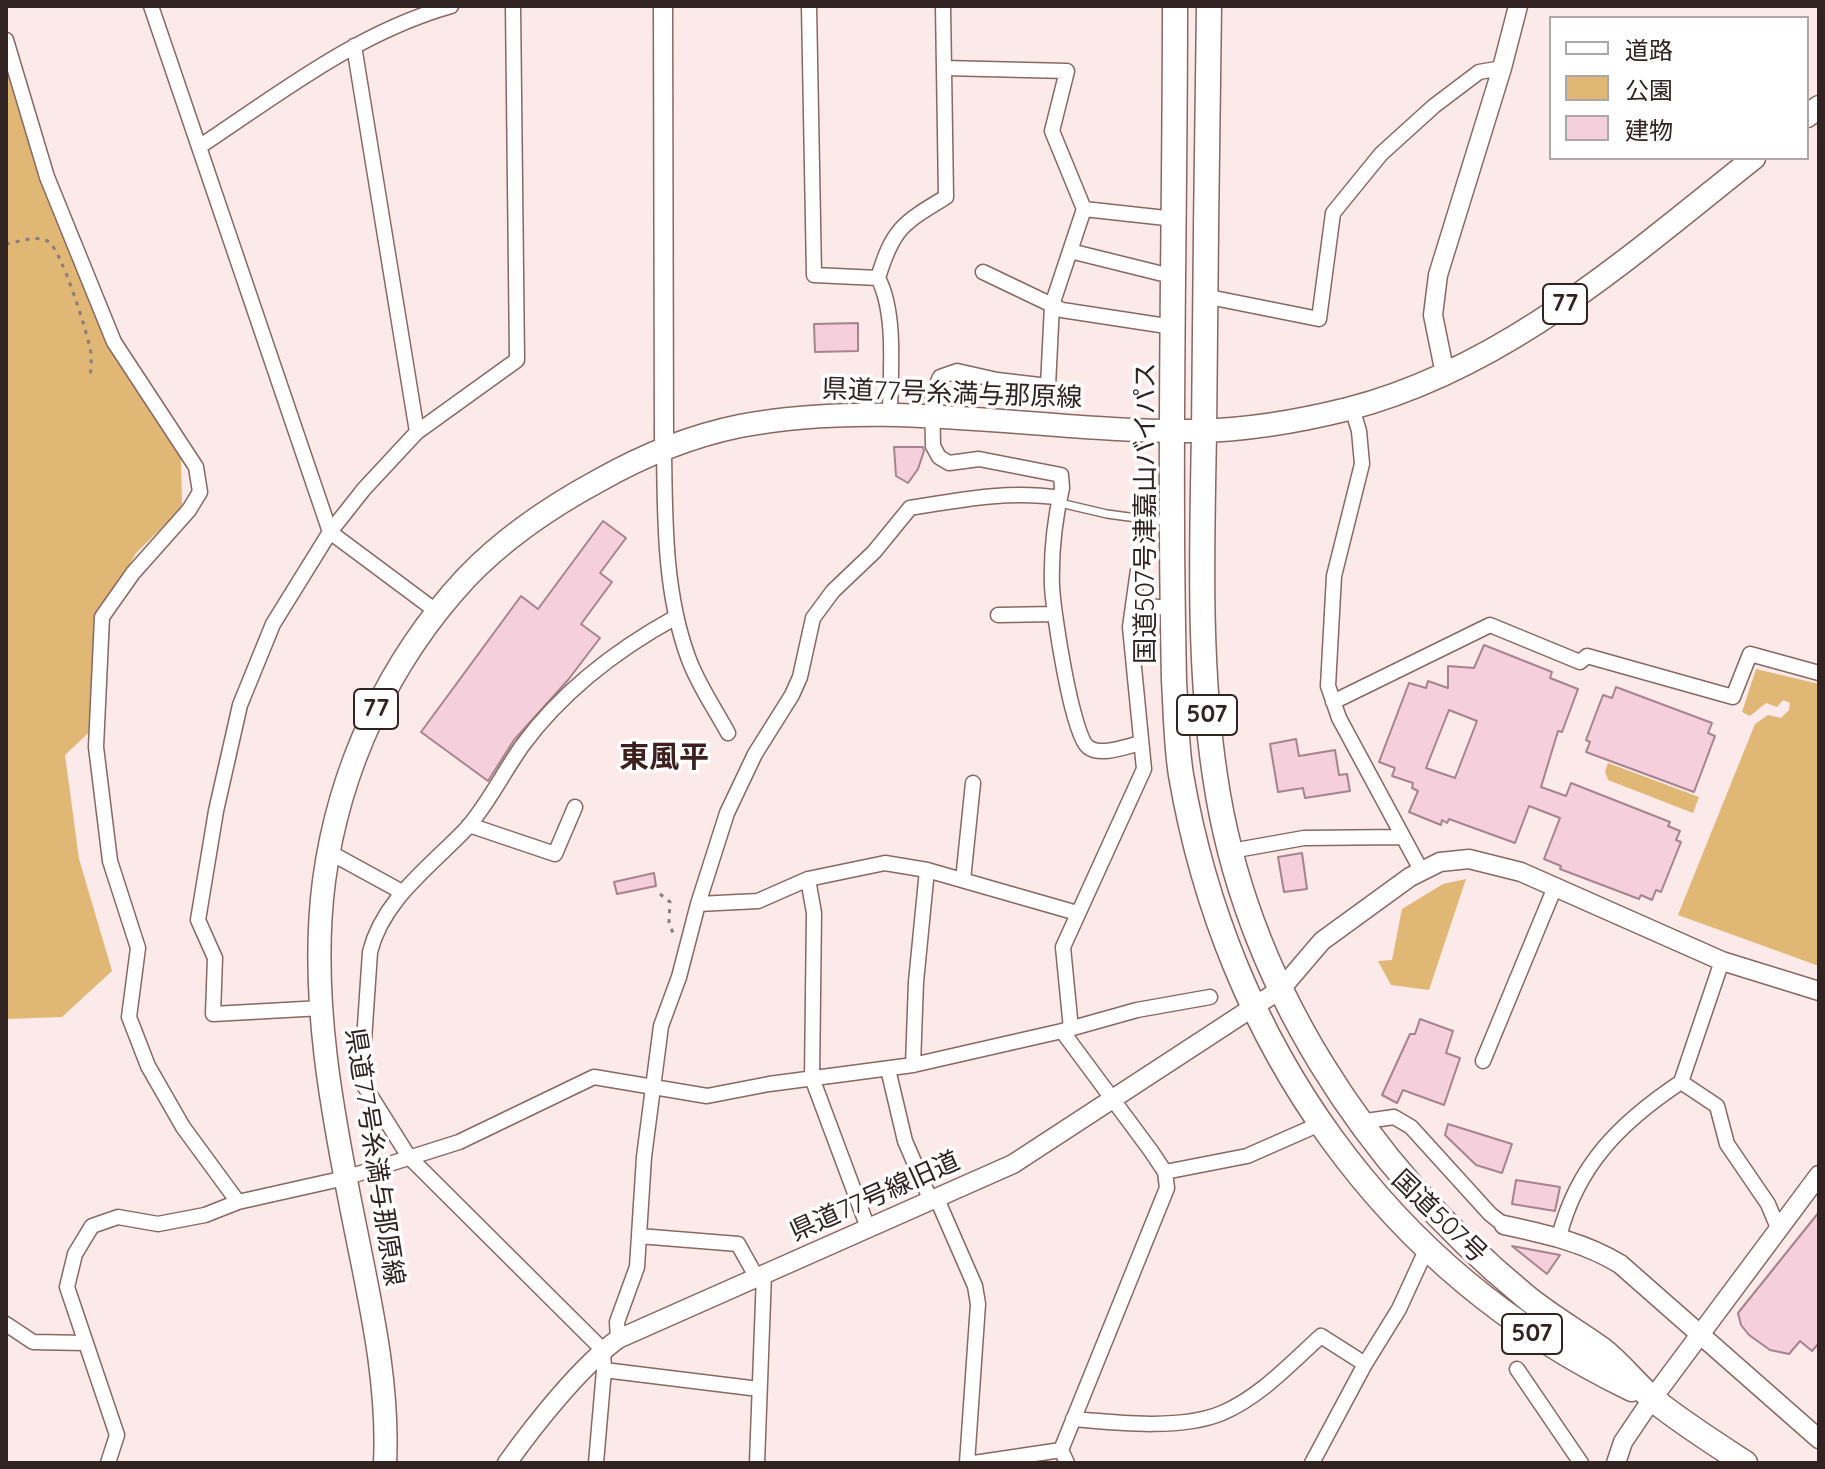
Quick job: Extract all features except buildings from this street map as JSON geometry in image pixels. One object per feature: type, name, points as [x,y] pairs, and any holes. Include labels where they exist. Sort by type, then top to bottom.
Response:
[{"type":"highway","name":"国道507号津嘉山バイパス","points":[[1175,6],[1171,608],[1180,772],[1199,862],[1220,927],[1252,1008]]},
{"type":"highway","name":"507","points":[[1209,6],[1204,296],[1207,720],[1215,779],[1231,851],[1256,929],[1281,989]]},
{"type":"highway","name":"国道507号","points":[[1281,989],[1321,1065],[1387,1159],[1479,1255],[1526,1297],[1603,1351],[1652,1399]]},
{"type":"highway","name":"国道507号","points":[[1252,1008],[1322,1123],[1366,1184],[1427,1248],[1496,1307],[1540,1339],[1592,1370],[1652,1399],[1745,1463]]},
{"type":"main road","name":"県道77号糸満与那原線","points":[[385,1463],[383,1388],[375,1333],[332,1099],[322,1008],[321,913],[329,852],[349,773],[366,729],[387,686],[436,611],[477,566],[519,530],[568,497],[617,470],[702,435],[739,426],[790,419],[890,416],[1204,431],[1252,426],[1352,408],[1445,374],[1490,352],[1572,299],[1751,160]]},
{"type":"street","points":[[151,6],[330,532],[436,611]]},
{"type":"street","points":[[199,147],[354,46],[423,14],[451,6]]},
{"type":"street","points":[[322,1008],[213,1014],[215,958],[198,920],[216,811],[240,705],[273,624],[330,532],[364,489],[417,432],[517,360],[513,6]]},
{"type":"street","points":[[663,6],[664,449],[668,565],[676,617],[689,659],[728,733]]},
{"type":"street","points":[[809,6],[814,275],[878,278]]},
{"type":"street","points":[[890,416],[888,320],[885,292],[878,278],[895,233],[946,197],[943,6]]},
{"type":"street","points":[[1445,374],[1433,315],[1438,275],[1518,6]]},
{"type":"street","points":[[6,40],[47,177],[114,342],[196,467],[200,492],[133,573],[102,617],[96,747],[110,861],[138,948],[129,1017],[148,1066],[183,1127],[238,1202]]},
{"type":"street","points":[[354,46],[417,432]]},
{"type":"street","points":[[944,68],[1067,71],[1052,131],[1084,209],[1052,305],[1048,386],[948,372],[940,377],[932,396],[933,446],[939,457],[949,463],[979,459],[1061,475],[1052,584],[1069,692],[1083,742],[1090,749],[1102,751],[1141,743]]},
{"type":"street","points":[[1204,296],[1319,319],[1333,213],[1381,154],[1434,106],[1479,72],[1502,68]]},
{"type":"street","points":[[1084,209],[1175,219]]},
{"type":"street","points":[[1070,251],[1175,277]]},
{"type":"street","points":[[983,272],[1062,310],[1173,327]]},
{"type":"street","points":[[1352,408],[1359,431],[1362,464],[1334,576],[1328,686],[1339,718],[1421,870],[1440,862],[1469,859],[1521,872],[1722,961],[1819,991]]},
{"type":"street","points":[[596,1463],[604,1370],[637,1267],[644,1157],[661,1026],[727,813],[755,754],[800,677],[813,618],[833,591],[874,552],[910,508],[994,495],[1042,495],[1060,500]]},
{"type":"street","points":[[974,1463],[1064,1456],[1073,1419],[1167,1188],[1165,1172],[1066,1030],[1063,947],[1144,769],[1130,627],[1138,570]]},
{"type":"street","points":[[1133,605],[1171,608]]},
{"type":"street","points":[[998,615],[1055,614]]},
{"type":"street","points":[[611,1345],[409,1157],[365,1087],[362,1070],[370,952],[374,933],[402,892],[469,825],[524,744],[563,696],[633,641],[676,617]]},
{"type":"street","points":[[1333,702],[1490,625],[1580,662],[1587,656],[1733,697],[1750,654],[1819,673]]},
{"type":"street","points":[[963,880],[973,783]]},
{"type":"street","points":[[469,825],[555,854],[575,807]]},
{"type":"street","points":[[1231,851],[1304,838],[1402,837]]},
{"type":"street","points":[[329,852],[402,892]]},
{"type":"street","points":[[698,904],[758,901],[808,879],[885,863],[927,870],[1077,913]]},
{"type":"street","points":[[913,1065],[916,982],[927,870]]},
{"type":"street","name":"県道77号線旧道","points":[[507,1463],[611,1345],[1013,1164],[1281,989],[1322,941],[1421,870]]},
{"type":"street","points":[[808,879],[814,913],[812,1078],[868,1228]]},
{"type":"street","points":[[1483,1061],[1555,887]]},
{"type":"street","points":[[1559,1237],[1572,1197],[1584,1173],[1615,1133],[1651,1102],[1681,1082],[1722,961]]},
{"type":"street","points":[[108,1463],[117,1435],[67,1287],[75,1254],[92,1226],[118,1217],[158,1224],[205,1215],[238,1202],[345,1178],[459,1142],[594,1077],[707,1096],[913,1065],[1066,1030],[1137,1010],[1210,997]]},
{"type":"street","points":[[888,1069],[905,1141],[975,1286],[978,1304],[967,1463]]},
{"type":"street","points":[[1681,1082],[1717,1106],[1727,1144],[1768,1204],[1778,1228]]},
{"type":"street","points":[[1359,1122],[1394,1117],[1411,1127],[1490,1214],[1504,1225],[1559,1237],[1595,1249],[1620,1264],[1819,1439]]},
{"type":"street","points":[[1165,1172],[1247,1156],[1322,1123]]},
{"type":"street","points":[[1616,1463],[1623,1442],[1652,1399],[1819,1175]]},
{"type":"street","points":[[639,1236],[738,1244],[760,1276],[757,1463]]},
{"type":"street","points":[[1312,1463],[1365,1364],[1399,1309],[1427,1248]]},
{"type":"street","points":[[6,1324],[33,1342],[85,1343]]},
{"type":"street","points":[[1073,1419],[1180,1422],[1221,1414],[1249,1398],[1321,1336],[1365,1364]]},
{"type":"street","points":[[1517,1369],[1581,1463]]},
{"type":"street","points":[[604,1370],[759,1389]]},
{"type":"lane","points":[[1060,500],[1107,514],[1172,523]]},
{"type":"path","points":[[6,244],[35,238],[48,240],[58,252],[86,331],[91,352],[90,379]]},
{"type":"path","points":[[660,894],[670,902],[669,922],[682,962]]},
{"type":"green space","points":[[6,38],[59,229],[114,342],[181,456],[182,508],[136,553],[97,624],[99,723],[65,755],[79,859],[112,971],[62,1017],[6,1019]]},
{"type":"green space","points":[[1756,669],[1819,684],[1819,966],[1678,915],[1755,724],[1768,715],[1781,718],[1789,710],[1790,703],[1783,700],[1777,707],[1766,703],[1750,716],[1742,712]]},
{"type":"green space","points":[[1608,763],[1699,797],[1693,813],[1608,780],[1605,771]]},
{"type":"green space","points":[[1466,879],[1429,990],[1391,985],[1378,961],[1392,960],[1402,909],[1443,884]]},
{"type":"district","name":"東風平","points":[[664,758]]}]
